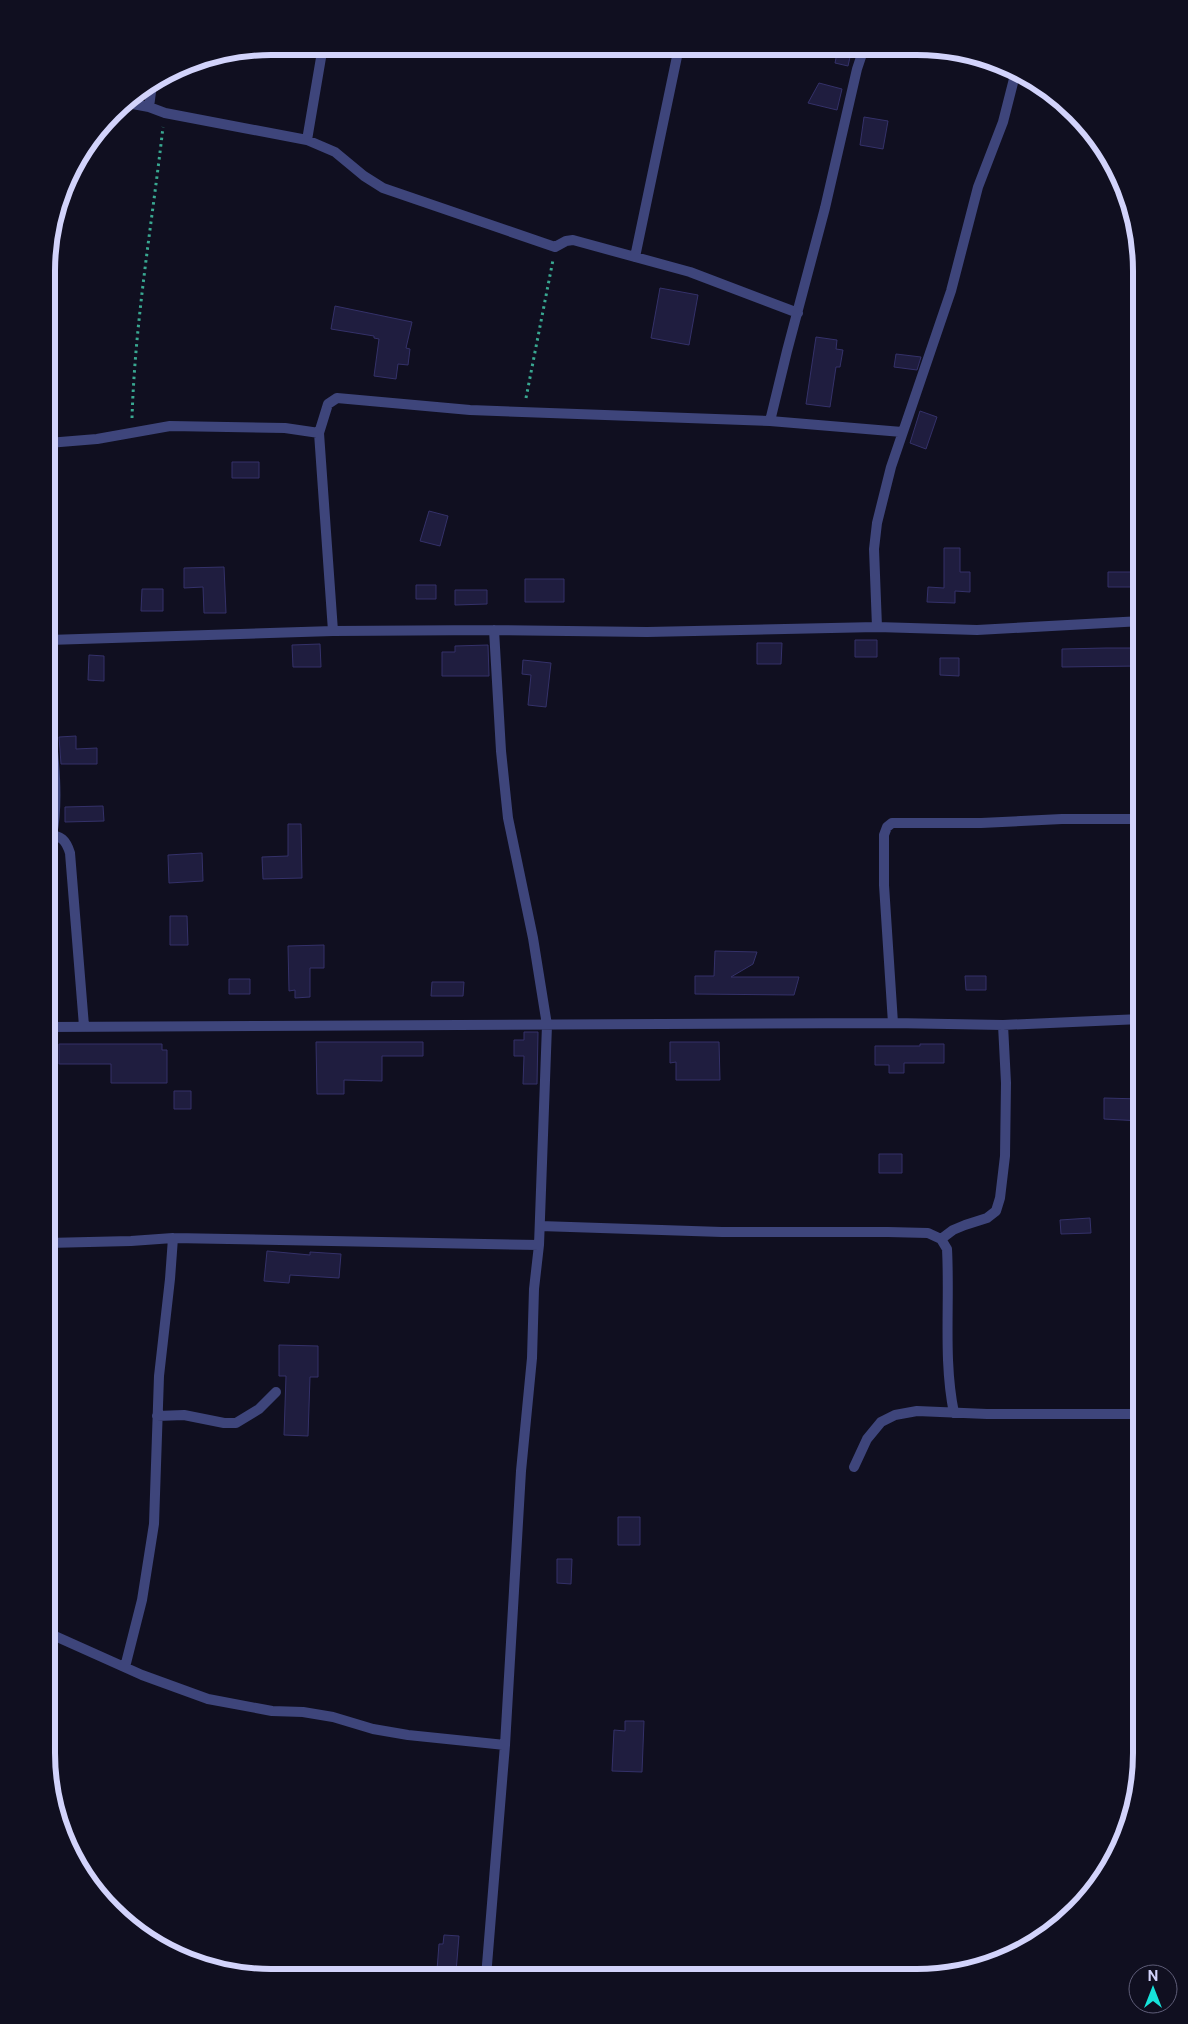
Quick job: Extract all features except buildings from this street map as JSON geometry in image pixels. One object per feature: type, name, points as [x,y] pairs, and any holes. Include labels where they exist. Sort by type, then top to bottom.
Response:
[{"type":"street","points":[[307,140],[321,55]]},
{"type":"street","points":[[635,257],[677,55]]},
{"type":"street","points":[[770,421],[825,208],[862,55]]},
{"type":"street","points":[[878,627],[874,549],[877,523],[902,432],[951,291],[978,187],[1003,122],[1014,78]]},
{"type":"street","points":[[149,108],[151,91]]},
{"type":"street","points":[[133,105],[165,113],[307,140],[334,152],[364,176],[383,188],[555,247],[566,241],[573,240],[690,272],[798,313]]},
{"type":"street","points":[[333,631],[319,433],[328,404],[337,398],[470,410],[770,421],[902,432]]},
{"type":"street","points":[[55,442],[98,439],[170,426],[285,428],[319,433]]},
{"type":"street","points":[[55,640],[333,631],[494,630],[646,632],[878,627],[976,630],[1133,621]]},
{"type":"street","points":[[487,1969],[505,1745],[521,1471],[532,1358],[534,1289],[540,1226],[547,1025],[534,938],[508,818],[494,630]]},
{"type":"street","points":[[55,793],[55,822]]},
{"type":"street","points":[[893,1024],[884,885],[884,835],[887,827],[892,823],[981,824],[1062,819],[1133,819]]},
{"type":"street","points":[[55,836],[59,836],[67,842],[70,853],[84,1026]]},
{"type":"street","points":[[55,1027],[1003,1025],[1133,1019]]},
{"type":"street","points":[[942,1239],[953,1230],[987,1218],[996,1211],[998,1204],[1004,1156],[1006,1083],[1003,1025]]},
{"type":"street","points":[[540,1226],[722,1232],[888,1232],[928,1234],[942,1239],[947,1249],[949,1389],[954,1412]]},
{"type":"street","points":[[55,1243],[173,1238],[539,1245]]},
{"type":"street","points":[[125,1667],[142,1600],[154,1524],[159,1376],[173,1238]]},
{"type":"street","points":[[157,1416],[184,1415],[217,1422],[236,1422],[259,1409],[276,1392]]},
{"type":"street","points":[[854,1467],[867,1439],[882,1422],[895,1415],[917,1411],[1045,1415],[1133,1414]]},
{"type":"street","points":[[55,1636],[125,1667],[208,1699],[272,1711],[303,1712],[333,1717],[373,1729],[408,1735],[505,1745]]},
{"type":"path","points":[[132,432],[139,312],[153,217],[165,113]]},
{"type":"path","points":[[524,411],[555,247]]}]
